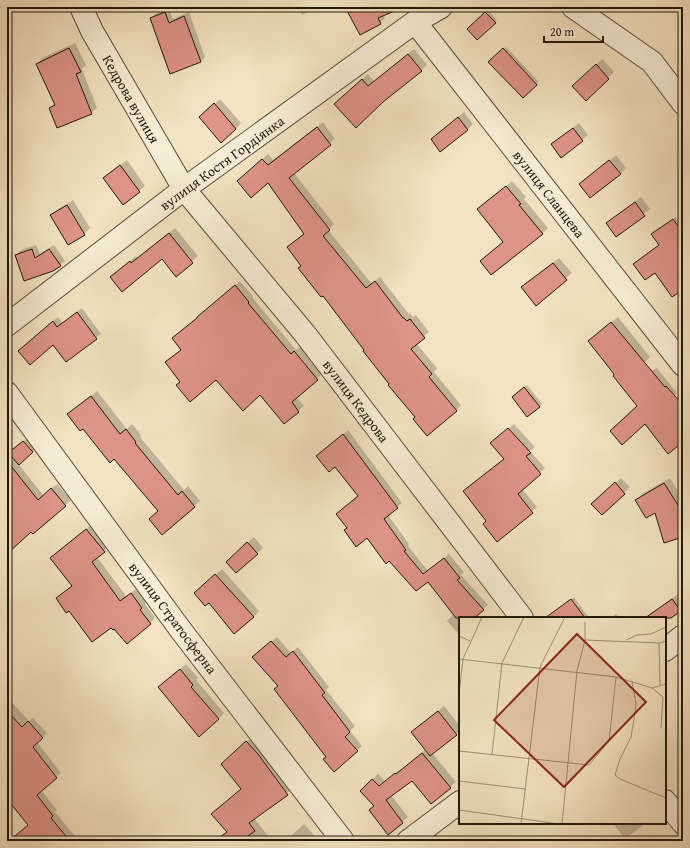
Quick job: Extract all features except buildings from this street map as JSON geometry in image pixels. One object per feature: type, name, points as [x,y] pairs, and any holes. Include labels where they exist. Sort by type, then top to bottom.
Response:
[{"type":"street","name":"Кедрова вулиця","points":[[81,7],[92,30],[184,189]]},
{"type":"street","name":"вулиця Костя Гордіянка","points":[[7,325],[184,189],[415,22],[441,7]]},
{"type":"street","points":[[573,7],[652,62],[683,103]]},
{"type":"street","name":"вулиця Сланцева","points":[[415,22],[683,365]]},
{"type":"street","name":"вулиця Кедрова","points":[[184,189],[305,334],[521,617]]},
{"type":"street","name":"вулиця Стратосферна","points":[[7,393],[180,629],[343,841]]},
{"type":"street","points":[[666,649],[683,636]]},
{"type":"street","points":[[666,801],[683,823]]},
{"type":"street","points":[[408,841],[459,803]]}]
